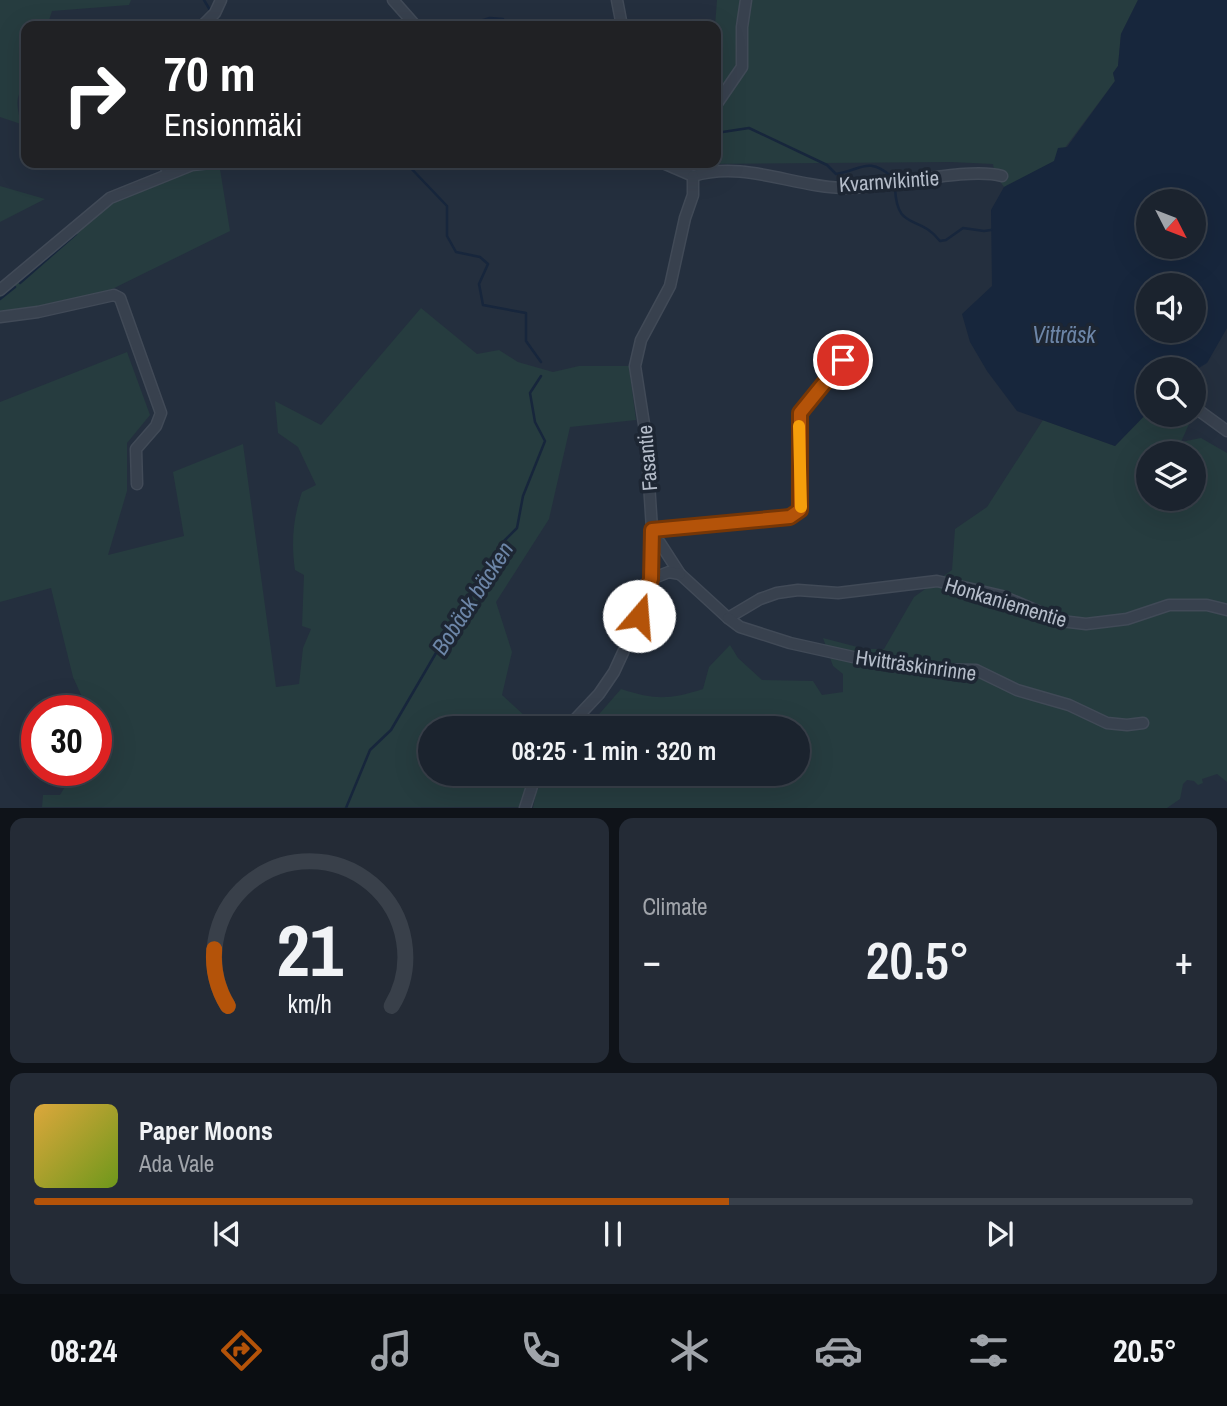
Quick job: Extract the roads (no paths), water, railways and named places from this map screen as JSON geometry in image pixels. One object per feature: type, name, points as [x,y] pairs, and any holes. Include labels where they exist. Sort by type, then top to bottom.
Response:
[{"type":"street","points":[[207,21],[215,13],[221,0]]},
{"type":"street","points":[[393,0],[412,21]]},
{"type":"street","points":[[617,0],[621,21]]},
{"type":"street","points":[[721,98],[742,67],[742,27],[746,0]]},
{"type":"street","points":[[166,168],[168,174]]},
{"type":"street","points":[[0,290],[110,198],[184,168]]},
{"type":"street","points":[[678,168],[693,176]]},
{"type":"street","name":"Kvarnvikintie","points":[[693,176],[724,171],[754,172],[846,188],[957,176],[1002,176]]},
{"type":"street","name":"Fasantie","points":[[578,716],[599,694],[614,672],[632,633],[651,579],[652,533],[646,437],[635,366],[636,356],[651,318],[670,286],[685,218],[693,195],[693,176]]},
{"type":"street","points":[[0,317],[38,312],[114,295],[120,298],[161,413],[156,426],[136,449],[137,484]]},
{"type":"street","points":[[652,533],[797,514],[802,505],[800,413],[843,360]]},
{"type":"street","points":[[1206,416],[1227,431]]},
{"type":"street","points":[[652,533],[680,574],[728,618]]},
{"type":"street","points":[[651,579],[669,572],[680,574]]},
{"type":"street","name":"Honkaniementie","points":[[728,618],[760,599],[777,593],[799,590],[838,593],[937,580],[1002,596],[1061,621],[1086,624],[1127,619],[1169,605],[1207,605],[1227,610]]},
{"type":"street","name":"Hvitträskinrinne","points":[[728,618],[740,627],[790,643],[889,665],[918,669],[976,670],[1017,690],[1069,705],[1107,723],[1127,726],[1143,723]]},
{"type":"street","points":[[525,807],[532,786]]},
{"type":"water","name":"Vitträsk","points":[[1138,0],[1227,0],[1227,328],[1206,364],[1206,357],[1136,357],[1136,424],[1115,446],[1017,411],[987,371],[970,342],[962,314],[992,286],[991,210],[1004,187],[1054,161],[1058,148],[1067,147],[1115,81],[1113,73],[1118,66],[1121,34]]},
{"type":"waterway","points":[[204,0],[210,10]]},
{"type":"waterway","name":"Bobäck bäcken","points":[[480,21],[490,18],[504,21]]},
{"type":"waterway","name":"Bobäck bäcken","points":[[721,132],[749,128],[827,165],[836,174],[870,166],[877,167],[892,177]]},
{"type":"waterway","name":"Bobäck bäcken","points":[[411,168],[447,206],[447,236],[456,252],[480,257],[488,264],[479,284],[483,305],[526,313],[526,341],[541,362]]},
{"type":"waterway","name":"Bobäck bäcken","points":[[895,188],[897,202],[904,217],[932,232],[940,241],[963,228],[991,230]]},
{"type":"waterway","points":[[20,283],[76,234]]},
{"type":"waterway","points":[[0,299],[15,287]]},
{"type":"waterway","name":"Bobäck bäcken","points":[[346,808],[370,750],[391,730],[503,542],[517,528],[523,496],[545,441],[535,422],[530,393],[541,376]]}]
